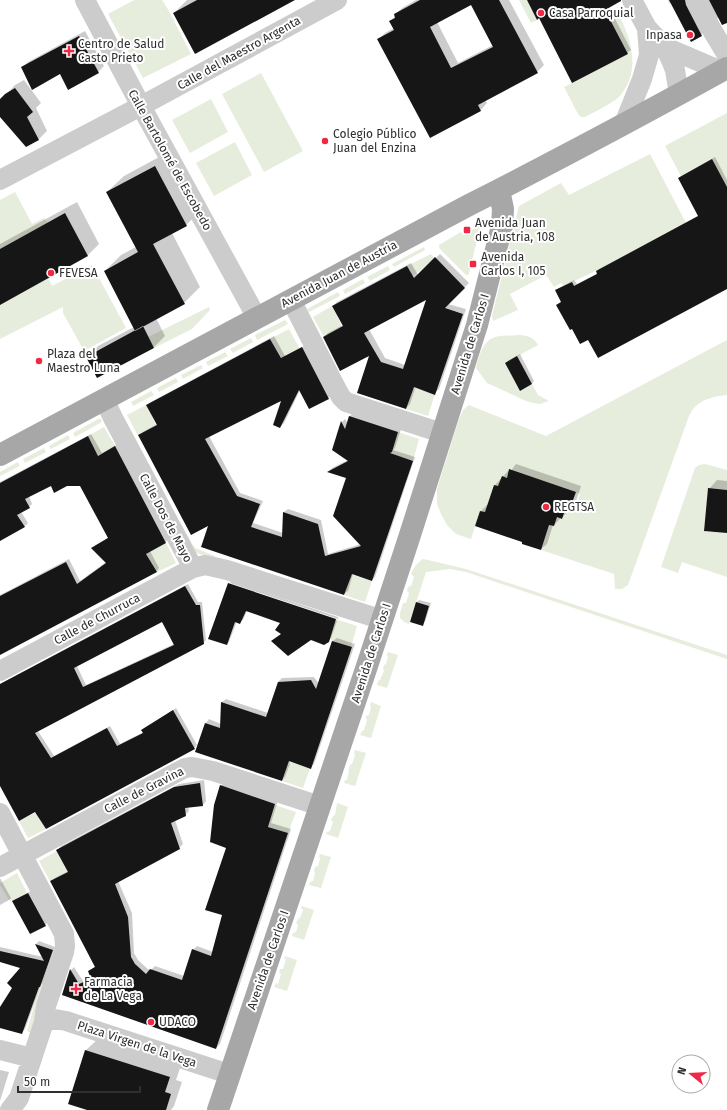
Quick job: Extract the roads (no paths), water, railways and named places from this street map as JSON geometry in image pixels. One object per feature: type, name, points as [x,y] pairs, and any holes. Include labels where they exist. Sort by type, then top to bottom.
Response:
[{"type":"main road","name":"Avenida Juan de Austria","points":[[0,455],[678,95],[725,64]]},
{"type":"main road","name":"Avenida de Carlos I","points":[[218,1110],[382,620],[477,325],[502,226],[503,209],[499,190]]},
{"type":"street","name":"Calle Bartolomé de Escobedo","points":[[85,0],[257,318]]},
{"type":"street","name":"Calle del Maestro Argenta","points":[[0,180],[141,106],[336,0]]},
{"type":"street","points":[[632,0],[657,51],[675,70],[678,95]]},
{"type":"street","points":[[696,0],[712,30],[725,64]]},
{"type":"street","points":[[657,51],[725,64]]},
{"type":"street","points":[[624,124],[642,79],[657,51]]},
{"type":"street","points":[[291,300],[335,386],[346,402],[442,433]]},
{"type":"street","name":"Calle Dos de Mayo","points":[[104,399],[116,425],[193,568],[205,565],[227,570],[382,620]]},
{"type":"street","name":"Calle de Churruca","points":[[0,671],[193,568]]},
{"type":"street","name":"Calle de Gravina","points":[[0,867],[185,768],[192,767],[213,771],[320,806]]},
{"type":"street","points":[[0,813],[64,934],[65,946],[46,1006],[44,1022],[32,1058],[19,1106]]},
{"type":"street","name":"Plaza Virgen de la Vega","points":[[44,1022],[55,1019],[66,1021],[229,1074]]},
{"type":"street","points":[[0,1050],[32,1058]]},
{"type":"place","name":"Casa Parroquial","points":[[541,13]]},
{"type":"place","name":"Inpasa","points":[[690,35]]},
{"type":"place","name":"Centro de Salud Casto Prieto","points":[[69,51]]},
{"type":"place","name":"Colegio Público Juan del Enzina","points":[[325,141]]},
{"type":"place","name":"Avenida Juan de Austria, 108","points":[[467,230]]},
{"type":"place","name":"Avenida Carlos I, 105","points":[[473,264]]},
{"type":"place","name":"FEVESA","points":[[51,273]]},
{"type":"place","name":"Plaza del Maestro Luna","points":[[39,361]]},
{"type":"place","name":"REGTSA","points":[[546,507]]},
{"type":"place","name":"Farmacia de La Vega","points":[[76,989]]},
{"type":"place","name":"UDACO","points":[[151,1022]]}]
